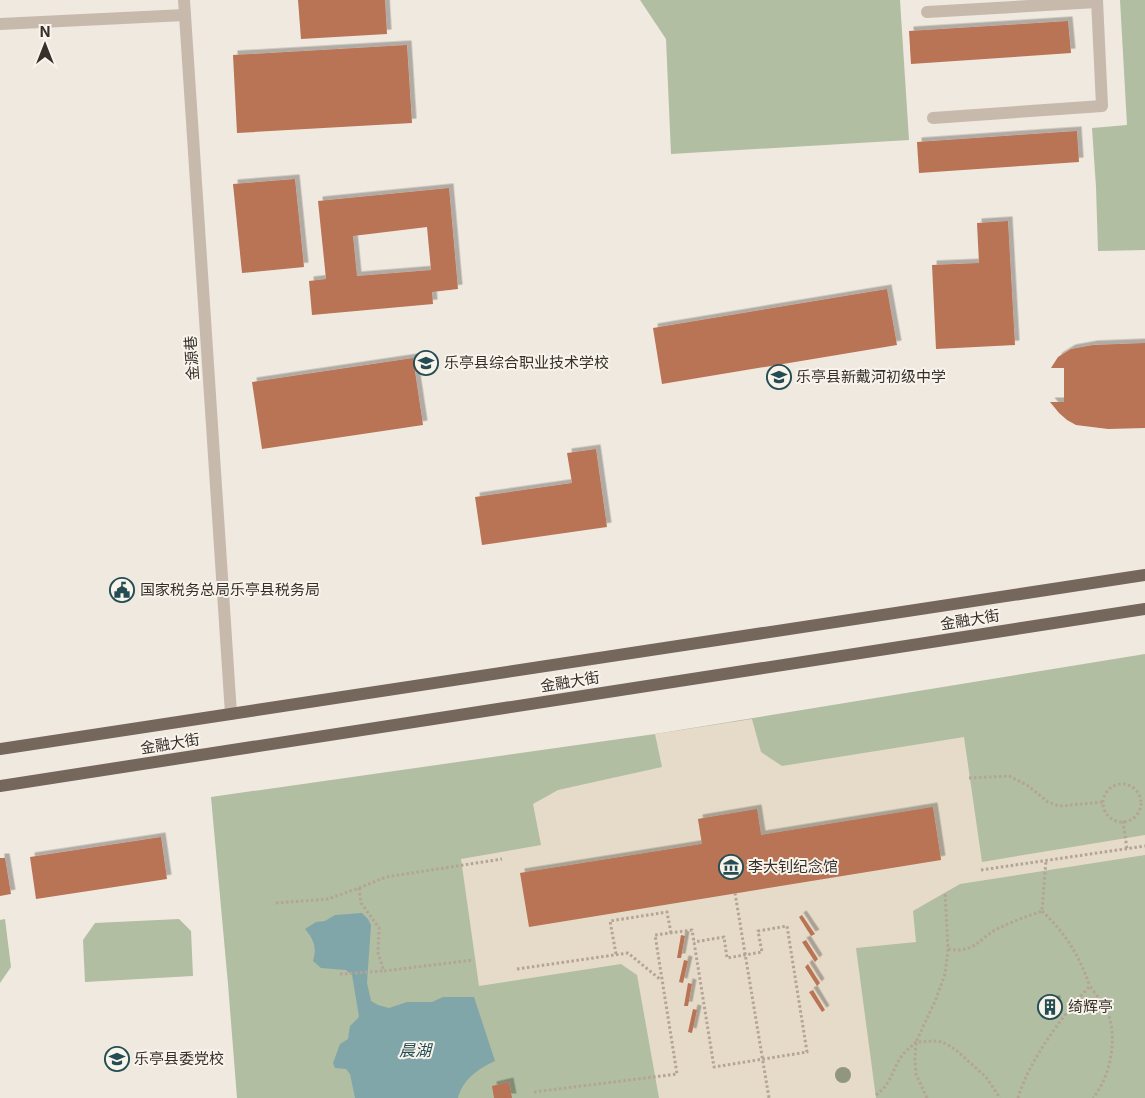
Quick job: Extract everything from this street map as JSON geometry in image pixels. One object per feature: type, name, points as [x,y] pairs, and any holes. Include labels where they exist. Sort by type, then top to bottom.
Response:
[{"type":"main road","name":"金融大街","points":[[0,749],[1145,575]]},
{"type":"main road","name":"金融大街","points":[[0,786],[1145,609]]},
{"type":"street","name":"金源巷","points":[[184,0],[232,714]]},
{"type":"street","points":[[927,12],[1097,1],[1102,106],[933,118]]},
{"type":"street","points":[[0,24],[185,15]]},
{"type":"path","points":[[969,778],[1009,776],[1026,785],[1048,802],[1059,806],[1103,802]]},
{"type":"path","points":[[1117,784],[1130,785],[1135,789],[1141,800],[1138,812],[1134,817],[1123,821],[1117,821],[1106,814],[1103,802],[1107,791],[1117,784]]},
{"type":"path","points":[[1123,821],[1127,849]]},
{"type":"path","points":[[981,870],[1145,846]]},
{"type":"path","points":[[276,903],[328,899],[386,877],[502,859]]},
{"type":"path","points":[[1046,860],[1042,911],[1069,941],[1081,962],[1090,986],[1104,1005],[1109,1017],[1112,1053],[1107,1075],[1093,1098]]},
{"type":"path","points":[[359,888],[361,903],[379,928],[378,953],[384,971]]},
{"type":"path","points":[[876,1094],[884,1089],[902,1056],[916,1042],[936,998],[944,974],[948,949],[945,892]]},
{"type":"path","points":[[736,893],[769,1098]]},
{"type":"path","points":[[948,949],[970,948],[992,932],[1042,911]]},
{"type":"path","points":[[616,954],[610,921],[667,912],[670,933]]},
{"type":"path","points":[[534,1092],[677,1074],[655,935],[692,930],[714,1067],[806,1052],[787,926],[758,931],[762,952],[754,954],[727,958],[724,938],[694,942]]},
{"type":"path","points":[[517,969],[628,952],[661,980]]},
{"type":"path","points":[[340,974],[378,972],[473,960]]},
{"type":"path","points":[[1018,1098],[1032,1064],[1076,1001],[1090,986]]},
{"type":"path","points":[[916,1042],[938,1041],[957,1051],[986,1077],[1000,1098]]},
{"type":"path","points":[[916,1042],[916,1074],[927,1098]]},
{"type":"green space","points":[[640,0],[900,0],[909,140],[671,154],[666,39]]},
{"type":"green space","points":[[1120,0],[1145,0],[1145,250],[1098,251],[1092,128],[1127,125]]},
{"type":"green space","name":"李大钊纪念馆","points":[[1145,654],[1145,1098],[237,1098],[211,797],[655,734]]},
{"type":"green space","points":[[5,919],[11,967],[0,983],[0,920]]},
{"type":"green space","points":[[179,919],[191,931],[193,976],[85,982],[83,940],[95,923]]},
{"type":"shaded area","points":[[752,719],[761,752],[782,766],[964,737],[982,862],[1145,835],[1145,855],[960,884],[913,911],[916,942],[856,948],[876,1098],[659,1098],[637,975],[621,964],[479,986],[461,859],[541,845],[533,804],[558,790],[662,767],[655,734]],"holes":[[[932,807],[941,860],[520,873],[702,844],[698,819],[757,809],[761,835]]]},
{"type":"water","name":"晨湖","points":[[362,913],[371,925],[367,983],[371,1001],[389,1008],[407,1002],[432,1002],[443,997],[474,997],[495,1061],[483,1067],[467,1080],[458,1098],[355,1098],[350,1074],[346,1069],[335,1068],[333,1063],[340,1044],[348,1039],[350,1026],[359,1017],[352,975],[346,970],[321,968],[313,961],[314,944],[305,929],[316,922],[325,921],[335,915]]},
{"type":"building","points":[[298,0],[385,0],[387,34],[301,39]]},
{"type":"building","points":[[1068,21],[1071,53],[911,64],[909,31]]},
{"type":"building","points":[[407,45],[412,123],[237,133],[233,55]]},
{"type":"building","points":[[1077,131],[1079,162],[919,173],[917,142]]},
{"type":"building","points":[[295,179],[304,267],[242,273],[233,184]]},
{"type":"building","points":[[449,188],[458,289],[432,292],[433,304],[312,315],[309,281],[326,279],[318,201]],"holes":[[[427,227],[431,270],[357,276],[353,236]]]},
{"type":"building","points":[[1008,221],[1015,345],[936,349],[932,265],[979,263],[977,223]]},
{"type":"building","points":[[887,289],[897,345],[662,384],[653,328]]},
{"type":"building","points":[[1145,343],[1145,428],[1108,429],[1076,425],[1059,413],[1050,402],[1064,402],[1064,368],[1051,368],[1058,357],[1071,349],[1093,345]]},
{"type":"building","points":[[413,358],[423,425],[262,449],[252,382]]},
{"type":"building","points":[[596,449],[607,527],[482,545],[475,497],[572,483],[567,453]]},
{"type":"building","name":"李大钊纪念馆","points":[[933,807],[941,860],[529,927],[520,873],[702,844],[698,819],[757,809],[761,835]]},
{"type":"building","points":[[161,837],[167,879],[36,899],[30,857]]},
{"type":"building","points":[[0,858],[5,858],[11,894],[0,896]]},
{"type":"building","points":[[802,915],[815,934],[811,936],[799,917]]},
{"type":"building","points":[[681,935],[685,936],[681,958],[677,958]]},
{"type":"building","points":[[806,940],[818,959],[815,962],[802,942]]},
{"type":"building","points":[[684,960],[688,961],[683,983],[679,982]]},
{"type":"building","points":[[808,964],[820,983],[817,986],[805,967]]},
{"type":"building","points":[[688,983],[692,984],[688,1006],[684,1006]]},
{"type":"building","points":[[813,990],[825,1010],[822,1012],[809,992]]},
{"type":"building","name":"绮辉亭","points":[[1043,1000],[1056,1000],[1056,1014],[1043,1014]]},
{"type":"building","points":[[693,1009],[697,1010],[692,1033],[688,1032]]},
{"type":"building","points":[[509,1082],[512,1098],[494,1098],[492,1086]]},
{"type":"place","name":"乐亭县综合职业技术学校","points":[[426,363]]},
{"type":"place","name":"乐亭县新戴河初级中学","points":[[779,377]]},
{"type":"place","name":"国家税务总局乐亭县税务局","points":[[122,590]]},
{"type":"place","name":"李大钊纪念馆","points":[[731,867]]},
{"type":"place","name":"绮辉亭","points":[[1050,1007]]},
{"type":"place","name":"乐亭县委党校","points":[[117,1059]]}]
